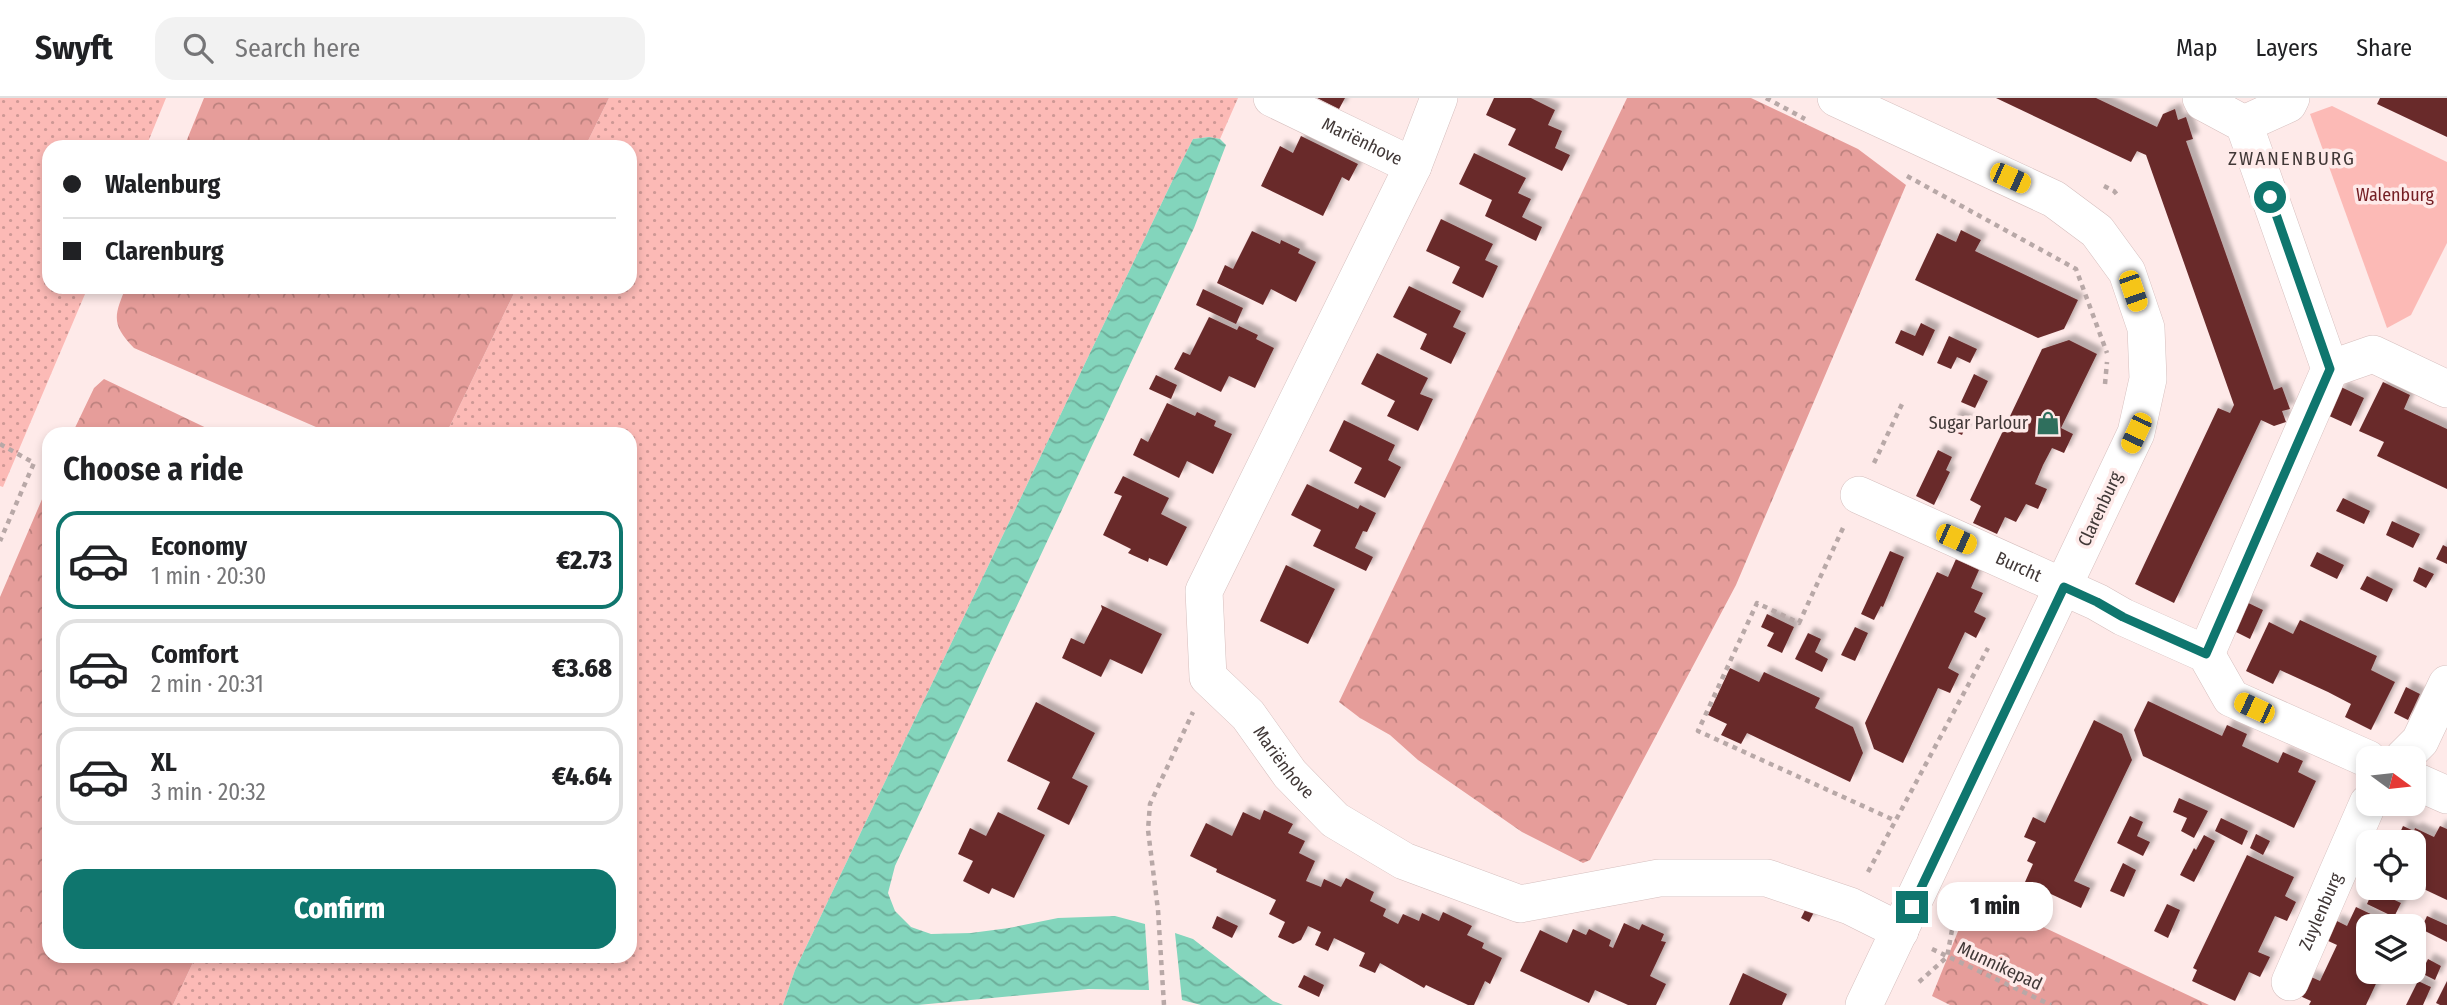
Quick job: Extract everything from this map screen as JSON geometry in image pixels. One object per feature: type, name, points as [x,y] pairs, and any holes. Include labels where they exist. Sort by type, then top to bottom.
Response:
[{"type":"street","name":"Mariënhove","points":[[1272,98],[1413,166]]},
{"type":"street","name":"Mariënhove","points":[[1439,98],[1413,166],[1204,591],[1208,677],[1248,715],[1290,774],[1335,820],[1404,861],[1520,904],[1658,878],[1767,878],[1850,906],[1900,931]]},
{"type":"street","name":"Clarenburg","points":[[1836,98],[1879,108],[2054,199],[2097,231],[2127,272],[2146,328],[2148,379],[2136,433],[1864,1005]]},
{"type":"street","points":[[2201,98],[2203,102],[2244,124],[2330,369],[2206,654]]},
{"type":"street","points":[[2244,124],[2288,104],[2291,98]]},
{"type":"street","points":[[2330,369],[2373,354],[2447,389]]},
{"type":"street","name":"Burcht","points":[[1859,495],[2064,587]]},
{"type":"street","points":[[2064,587],[2206,654],[2231,698],[2356,754]]},
{"type":"street","points":[[2415,746],[2420,741],[2447,684]]},
{"type":"street","points":[[2426,786],[2447,795]]},
{"type":"street","name":"Zuylenburg","points":[[2290,982],[2362,816]]},
{"type":"path","points":[[1896,821],[1698,731],[1757,603],[1799,623],[1903,402]]},
{"type":"path","points":[[0,444],[34,463],[0,541]]},
{"type":"path","points":[[1164,1005],[1158,910],[1148,830],[1150,804],[1208,677]]},
{"type":"path","name":"Munnikepad","points":[[1900,931],[1947,957],[2051,1005]]},
{"type":"green space","points":[[0,98],[166,98],[149,140],[42,140],[42,294],[85,294],[3,487],[0,486]]},
{"type":"green space","points":[[204,98],[609,98],[588,140],[187,140]]},
{"type":"green space","points":[[609,98],[1238,98],[1220,139],[1193,139],[795,970],[783,1005],[173,1005],[193,963],[637,963],[637,427],[449,427],[514,294],[637,294],[637,140],[588,140]]},
{"type":"green space","points":[[1627,98],[1751,98],[1858,149],[1906,185],[1736,585],[1590,860],[1583,863],[1522,832],[1418,760],[1390,735],[1339,702]]},
{"type":"green space","name":"Walenburg","points":[[2332,106],[2447,162],[2447,243],[2411,315],[2387,328],[2310,114]]},
{"type":"green space","points":[[123,294],[514,294],[449,427],[316,427],[134,348],[118,326],[119,305]]},
{"type":"green space","points":[[104,379],[204,427],[75,427],[94,388]]},
{"type":"green space","points":[[42,499],[42,963],[193,963],[173,1005],[0,1005],[0,597]]},
{"type":"green space","points":[[1973,894],[2209,1005],[1950,1005],[1932,996]]},
{"type":"water","points":[[1193,139],[1220,139],[1226,145],[1194,228],[895,866],[888,893],[895,911],[911,927],[931,934],[971,933],[1058,918],[1115,916],[1145,924],[1149,990],[1088,989],[918,1005],[783,1005],[795,970],[1178,169]]},
{"type":"water","points":[[1175,933],[1193,939],[1273,1001],[1283,1005],[1201,1005],[1182,1000]]},
{"type":"building","points":[[1317,98],[1345,98],[1339,109]]},
{"type":"building","points":[[1494,98],[1531,98],[1555,110],[1548,125],[1562,131],[1555,148],[1570,155],[1562,171],[1508,145],[1516,129],[1486,115]]},
{"type":"building","points":[[1996,98],[2096,98],[2157,127],[2163,114],[2175,109],[2178,120],[2186,117],[2193,139],[2186,141],[2274,390],[2282,387],[2290,409],[2282,411],[2286,422],[2274,426],[2261,420],[2174,603],[2135,584],[2218,408],[2230,413],[2234,405],[2146,155],[2137,151],[2131,162]]},
{"type":"building","points":[[2380,98],[2447,98],[2447,137],[2377,104]]},
{"type":"building","points":[[1301,136],[1358,164],[1349,181],[1342,177],[1323,216],[1261,186],[1280,146],[1293,153]]},
{"type":"building","points":[[1474,153],[1526,178],[1518,193],[1531,199],[1522,217],[1542,227],[1536,241],[1485,216],[1492,200],[1459,184]]},
{"type":"building","points":[[1441,219],[1493,244],[1485,260],[1498,266],[1483,298],[1452,283],[1460,267],[1426,251]]},
{"type":"building","points":[[1961,230],[1981,240],[1975,251],[2078,300],[2064,329],[2038,338],[1915,280],[1937,233],[1956,242]]},
{"type":"building","points":[[1252,231],[1280,244],[1281,240],[1300,249],[1298,253],[1316,262],[1296,302],[1271,289],[1263,305],[1217,283],[1225,265],[1233,269]]},
{"type":"building","points":[[1409,286],[1461,311],[1453,327],[1466,333],[1451,364],[1420,349],[1427,334],[1393,317]]},
{"type":"building","points":[[1203,289],[1243,308],[1236,324],[1196,305]]},
{"type":"building","points":[[1209,317],[1237,330],[1239,326],[1258,335],[1256,339],[1274,348],[1255,388],[1229,376],[1221,392],[1174,369],[1183,352],[1190,355]]},
{"type":"building","points":[[1921,323],[1935,330],[1923,356],[1895,343],[1901,330],[1915,336]]},
{"type":"building","points":[[1949,336],[1977,349],[1970,363],[1957,357],[1951,369],[1937,363]]},
{"type":"building","points":[[2069,340],[2097,354],[2061,428],[2073,434],[2064,453],[2052,448],[2043,465],[2035,484],[2047,489],[2038,509],[2026,504],[2016,522],[2005,517],[1997,534],[1973,523],[1981,506],[1970,500],[2042,349]]},
{"type":"building","points":[[1377,353],[1428,378],[1420,394],[1433,399],[1418,431],[1387,416],[1395,401],[1361,384]]},
{"type":"building","points":[[1974,374],[1988,381],[1975,408],[1961,402]]},
{"type":"building","points":[[1156,375],[1177,385],[1171,399],[1149,389]]},
{"type":"building","points":[[2383,382],[2410,395],[2404,409],[2447,429],[2447,489],[2377,456],[2384,442],[2359,431]]},
{"type":"building","points":[[2341,387],[2364,398],[2351,426],[2327,415]]},
{"type":"building","points":[[1167,403],[1195,416],[1197,412],[1216,421],[1214,426],[1232,434],[1213,474],[1187,461],[1179,478],[1133,455],[1141,438],[1148,442]]},
{"type":"building","points":[[1955,415],[1968,421],[1962,435],[1948,429]]},
{"type":"building","points":[[1344,420],[1395,445],[1388,460],[1401,467],[1385,498],[1354,483],[1362,468],[1329,451]]},
{"type":"building","points":[[1938,450],[1952,457],[1946,470],[1950,472],[1934,505],[1916,496]]},
{"type":"building","points":[[1123,476],[1169,498],[1161,514],[1187,527],[1167,566],[1149,558],[1148,562],[1128,553],[1131,549],[1103,535],[1122,496],[1114,493]]},
{"type":"building","points":[[1307,484],[1358,509],[1360,505],[1376,513],[1355,548],[1373,557],[1366,571],[1313,546],[1321,530],[1291,515]]},
{"type":"building","points":[[2343,498],[2370,511],[2364,524],[2336,511]]},
{"type":"building","points":[[2392,521],[2420,534],[2413,548],[2386,535]]},
{"type":"building","points":[[2443,545],[2447,547],[2447,564],[2436,559]]},
{"type":"building","points":[[1890,551],[1904,557],[1883,607],[1881,606],[1874,620],[1861,614]]},
{"type":"building","points":[[2317,552],[2344,565],[2337,579],[2310,566]]},
{"type":"building","points":[[1956,559],[1979,570],[1971,588],[1983,593],[1974,612],[1986,618],[1976,638],[1965,632],[1948,668],[1959,674],[1950,693],[1938,688],[1903,763],[1874,749],[1865,723],[1937,572],[1948,577]]},
{"type":"building","points":[[1286,565],[1335,589],[1308,644],[1260,621]]},
{"type":"building","points":[[2419,567],[2434,574],[2426,588],[2413,581]]},
{"type":"building","points":[[2367,576],[2393,589],[2387,602],[2360,589]]},
{"type":"building","points":[[2240,599],[2263,610],[2250,639],[2226,627]]},
{"type":"building","points":[[1101,605],[1162,634],[1142,674],[1110,659],[1101,677],[1062,658],[1071,638],[1084,644],[1102,609]]},
{"type":"building","points":[[1767,614],[1794,627],[1782,653],[1767,646],[1774,633],[1761,627]]},
{"type":"building","points":[[2300,620],[2377,656],[2371,670],[2395,682],[2371,730],[2345,717],[2351,704],[2328,692],[2280,670],[2273,684],[2246,671],[2269,622],[2293,634]]},
{"type":"building","points":[[1855,627],[1868,633],[1855,661],[1841,655]]},
{"type":"building","points":[[1808,633],[1821,639],[1815,652],[1828,659],[1822,672],[1795,659]]},
{"type":"building","points":[[1730,668],[1759,682],[1764,672],[1820,698],[1815,708],[1853,727],[1863,753],[1850,782],[1747,733],[1741,744],[1721,735],[1727,724],[1708,715]]},
{"type":"building","points":[[2406,687],[2420,694],[2408,720],[2394,713]]},
{"type":"building","points":[[2148,701],[2222,736],[2227,725],[2247,734],[2242,746],[2278,763],[2283,752],[2303,761],[2298,772],[2316,781],[2294,828],[2143,756],[2134,730]]},
{"type":"building","points":[[1036,702],[1095,733],[1072,778],[1088,786],[1069,825],[1037,809],[1050,782],[1007,761]]},
{"type":"building","points":[[2094,720],[2122,734],[2132,760],[2074,881],[2090,888],[2081,908],[2025,882],[2033,864],[2027,861],[2036,842],[2024,837],[2033,817],[2045,823]]},
{"type":"building","points":[[2179,798],[2208,811],[2194,838],[2181,831],[2187,818],[2173,812]]},
{"type":"building","points":[[1264,810],[1293,824],[1288,833],[1305,841],[1299,853],[1315,861],[1306,881],[1321,887],[1324,879],[1341,887],[1346,878],[1374,892],[1370,901],[1386,909],[1383,916],[1398,924],[1403,914],[1419,921],[1422,913],[1439,921],[1443,912],[1472,926],[1467,935],[1484,943],[1482,948],[1502,958],[1490,984],[1485,981],[1474,1005],[1468,1005],[1426,985],[1424,988],[1380,963],[1375,973],[1359,966],[1365,953],[1334,938],[1328,951],[1315,945],[1321,932],[1308,926],[1301,940],[1293,944],[1278,937],[1285,922],[1269,914],[1276,900],[1216,872],[1217,869],[1190,856],[1206,823],[1232,836],[1243,812],[1260,820]]},
{"type":"building","points":[[998,812],[1045,835],[1014,898],[992,888],[989,894],[963,881],[973,861],[958,854],[970,828],[986,836]]},
{"type":"building","points":[[2130,816],[2143,822],[2137,836],[2150,842],[2143,856],[2117,843]]},
{"type":"building","points":[[2221,818],[2248,831],[2242,845],[2215,831]]},
{"type":"building","points":[[2440,826],[2447,829],[2447,900],[2426,890],[2426,833],[2434,837]]},
{"type":"building","points":[[2256,834],[2270,841],[2263,855],[2250,848]]},
{"type":"building","points":[[2204,835],[2215,841],[2194,882],[2180,875]]},
{"type":"building","points":[[2247,855],[2294,877],[2285,896],[2296,902],[2287,921],[2275,916],[2258,952],[2270,957],[2260,977],[2249,972],[2235,1001],[2192,981],[2197,970],[2193,968]]},
{"type":"building","points":[[2123,863],[2136,870],[2124,897],[2110,891]]},
{"type":"building","points":[[2369,900],[2395,900],[2401,903],[2396,914],[2388,914],[2367,904]]},
{"type":"building","points":[[2167,904],[2180,910],[2168,938],[2154,931]]},
{"type":"building","points":[[1807,906],[1815,910],[1809,922],[1801,918]]},
{"type":"building","points":[[2356,907],[2371,914],[2356,914],[2356,984],[2376,984],[2366,1005],[2309,1005],[2311,1001],[2300,996],[2309,976],[2320,981],[2337,945],[2326,940],[2335,920],[2347,926]]},
{"type":"building","points":[[1217,916],[1238,926],[1232,938],[1212,928]]},
{"type":"building","points":[[2427,916],[2447,925],[2447,942],[2426,932]]},
{"type":"building","points":[[1624,923],[1639,930],[1642,924],[1664,934],[1661,941],[1666,942],[1650,976],[1666,984],[1656,1005],[1628,1005],[1595,990],[1589,1003],[1520,971],[1540,930],[1567,943],[1573,929],[1586,935],[1589,929],[1611,940],[1609,946],[1613,948]]},
{"type":"building","points":[[2428,959],[2441,966],[2435,980],[2426,976]]},
{"type":"building","points":[[1743,973],[1787,994],[1782,1005],[1729,1005]]},
{"type":"building","points":[[1304,975],[1324,985],[1319,997],[1298,987]]},
{"type":"building","points":[[2447,981],[2447,1005],[2440,1005],[2436,1003]]},
{"type":"building","points":[[2416,984],[2431,987],[2423,1005],[2406,1005]]},
{"type":"place","name":"Sugar Parlour","points":[[2048,423]]},
{"type":"district","name":"ZWANENBURG","points":[[2292,158]]},
{"type":"route","points":[[1912,907],[2064,587],[2206,654],[2330,369],[2270,197]]}]
